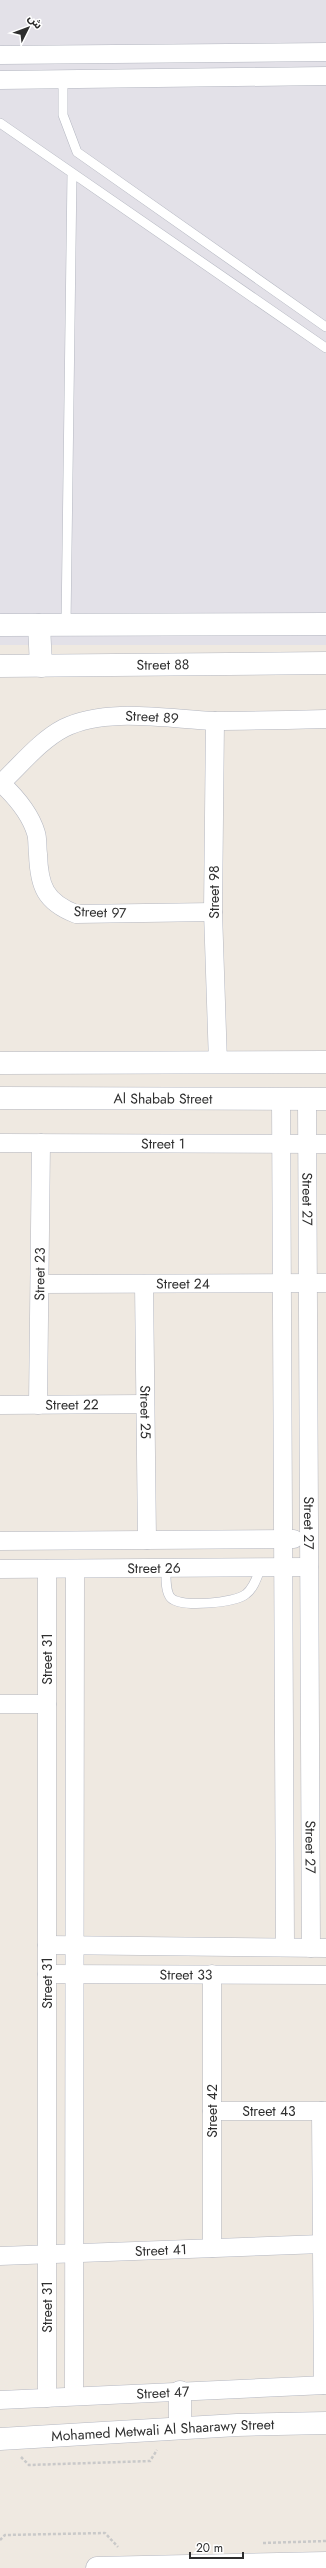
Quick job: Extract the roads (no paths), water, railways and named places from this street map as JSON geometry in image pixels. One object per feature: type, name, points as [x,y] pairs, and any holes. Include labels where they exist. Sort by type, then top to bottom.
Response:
[{"type":"street","points":[[0,55],[326,52]]},
{"type":"street","points":[[62,54],[63,79]]},
{"type":"street","points":[[0,80],[326,76]]},
{"type":"street","points":[[0,625],[326,624]]},
{"type":"street","points":[[39,625],[41,666]]},
{"type":"street","name":"Street 88","points":[[0,666],[326,663]]},
{"type":"street","name":"Street 89","points":[[1,784],[43,744],[63,729],[87,720],[108,717],[215,721],[326,719]]},
{"type":"street","name":"Street 98","points":[[215,721],[213,912],[218,1063]]},
{"type":"street","name":"Street 97","points":[[1,784],[17,798],[29,815],[37,834],[40,883],[48,897],[60,908],[76,914],[213,912]]},
{"type":"street","points":[[0,1063],[326,1062]]},
{"type":"street","name":"Al Shabab Street","points":[[0,1098],[317,1099]]},
{"type":"street","name":"Street 27","points":[[281,1099],[285,1947]]},
{"type":"street","name":"Street 27","points":[[317,1099],[308,1144],[308,1283],[309,1567],[318,1815],[318,1948]]},
{"type":"street","name":"Street 1","points":[[0,1143],[326,1144]]},
{"type":"street","name":"Street 23","points":[[38,1405],[41,1143]]},
{"type":"street","name":"Street 24","points":[[40,1284],[326,1283]]},
{"type":"street","name":"Street 25","points":[[144,1284],[146,1540]]},
{"type":"street","name":"Street 22","points":[[0,1405],[145,1404]]},
{"type":"street","name":"Street 26","points":[[0,1541],[309,1539]]},
{"type":"street","name":"Street 26","points":[[0,1569],[309,1567]]},
{"type":"street","name":"Street 31","points":[[74,2396],[75,1568]]},
{"type":"street","name":"Street 31","points":[[47,1569],[47,2398]]},
{"type":"street","points":[[0,1704],[47,1704]]},
{"type":"street","name":"Street 33","points":[[47,1945],[318,1948]]},
{"type":"street","name":"Street 33","points":[[47,1974],[326,1975]]},
{"type":"street","name":"Street 42","points":[[212,1974],[212,2248]]},
{"type":"street","name":"Street 43","points":[[212,2111],[324,2111]]},
{"type":"street","points":[[324,2111],[322,2244],[324,2385]]},
{"type":"street","name":"Street 41","points":[[0,2256],[322,2244]]},
{"type":"street","name":"Street 47","points":[[0,2400],[324,2385]]},
{"type":"street","points":[[180,2392],[180,2428]]},
{"type":"street","name":"Mohamed Metwali Al Shaarawy Street","points":[[0,2439],[180,2428],[326,2423]]},
{"type":"street","points":[[97,2568],[251,2567],[326,2563]]},
{"type":"lane","points":[[63,79],[63,115],[77,152],[326,327]]},
{"type":"lane","points":[[0,123],[326,348]]},
{"type":"lane","points":[[66,625],[72,173]]},
{"type":"lane","points":[[166,1568],[168,1594],[171,1598],[181,1603],[237,1600],[254,1586],[261,1567]]}]
